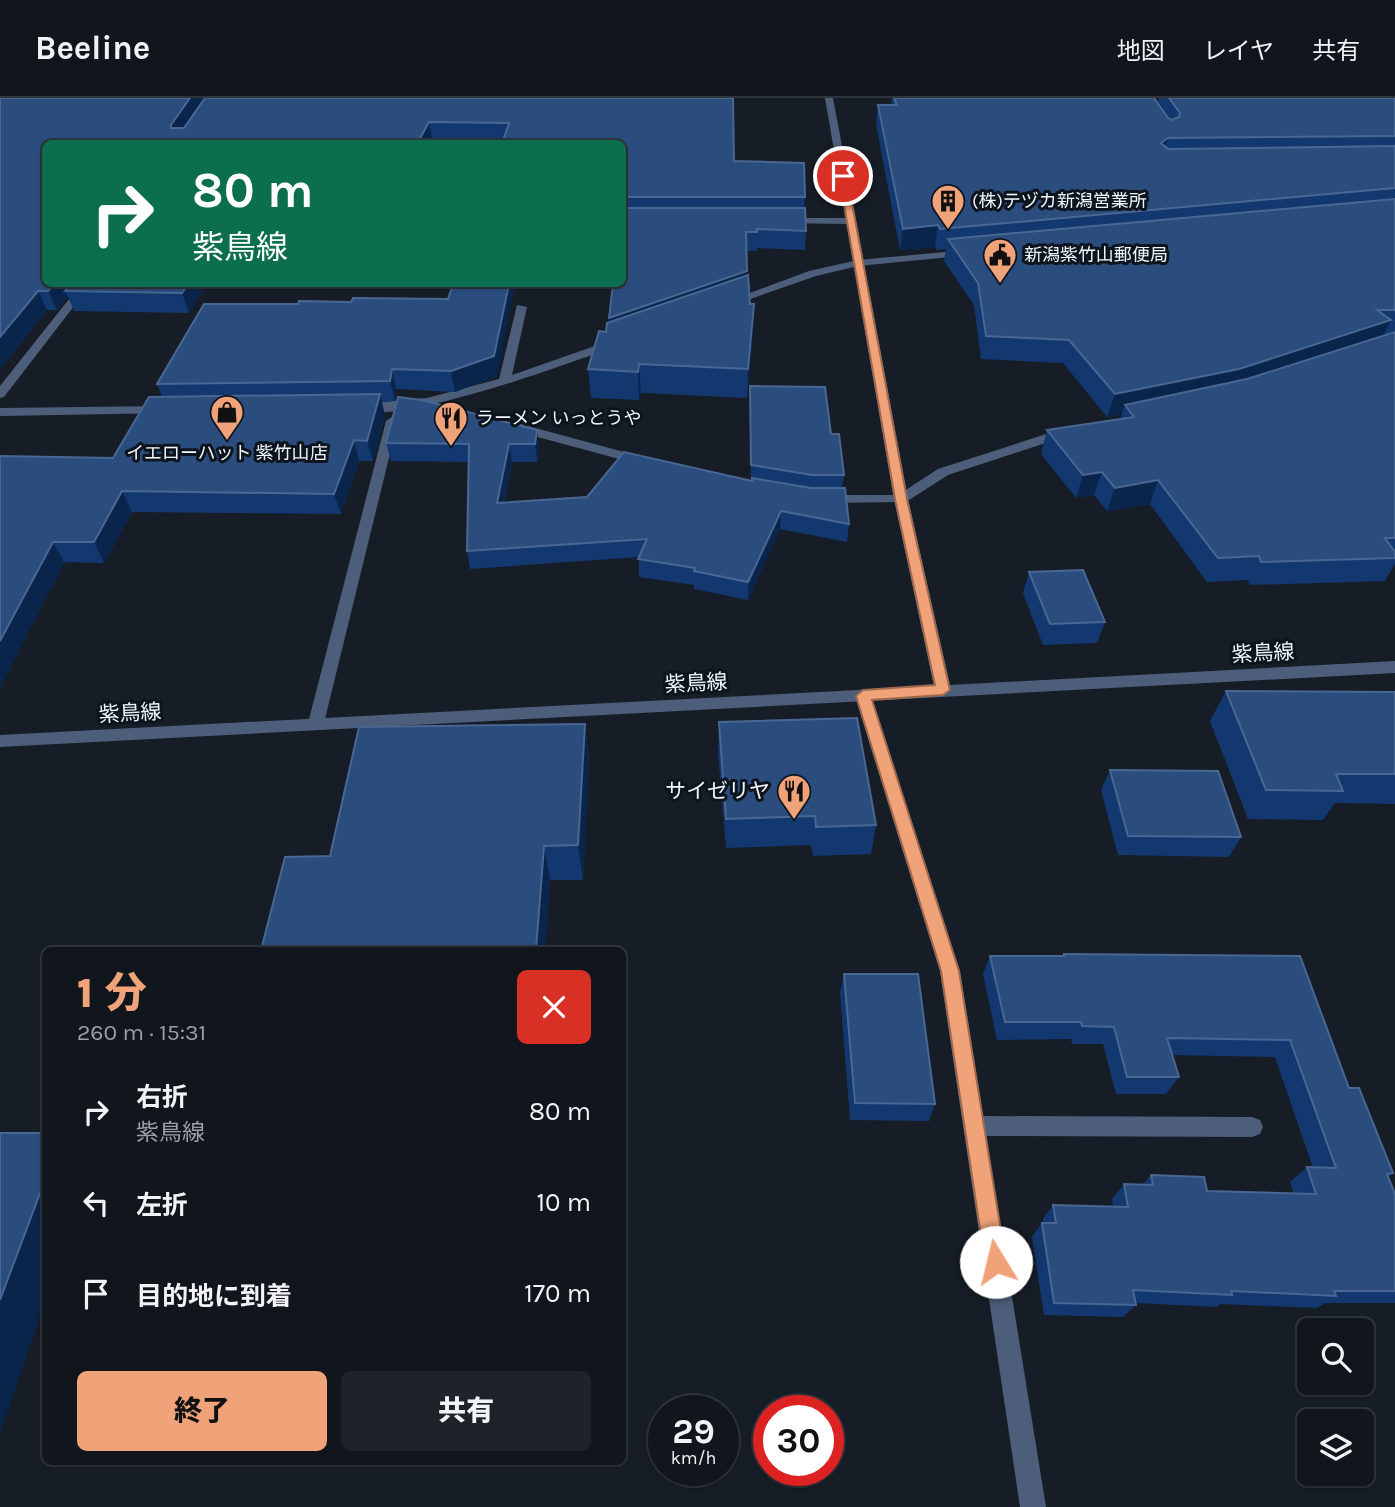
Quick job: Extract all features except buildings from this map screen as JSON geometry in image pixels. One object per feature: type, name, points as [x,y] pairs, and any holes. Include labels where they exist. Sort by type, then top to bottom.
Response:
[{"type":"street","points":[[829,98],[901,499],[943,690]]},
{"type":"street","points":[[771,221],[851,220]]},
{"type":"street","points":[[710,309],[813,274],[858,263],[978,252]]},
{"type":"street","points":[[0,394],[84,287]]},
{"type":"street","points":[[505,381],[521,307]]},
{"type":"street","points":[[395,408],[458,397],[633,336]]},
{"type":"street","points":[[348,408],[395,408],[449,413]]},
{"type":"street","points":[[316,723],[395,408]]},
{"type":"street","points":[[0,412],[181,410]]},
{"type":"street","points":[[501,423],[656,465]]},
{"type":"street","points":[[810,499],[901,499],[943,472],[1078,428]]},
{"type":"street","name":"紫鳥線","points":[[0,741],[1395,667]]},
{"type":"street","points":[[863,696],[950,971],[1033,1507]]},
{"type":"street","points":[[975,1126],[1252,1127]]},
{"type":"place","name":"(株)テヅカ新潟営業所","points":[[948,231]]},
{"type":"place","name":"新潟紫竹山郵便局","points":[[1000,285]]},
{"type":"place","name":"イエローハット 紫竹山店","points":[[227,442]]},
{"type":"place","name":"ラーメン いっとうや","points":[[451,448]]},
{"type":"place","name":"サイゼリヤ","points":[[794,821]]},
{"type":"route","points":[[843,176],[901,499],[943,690],[863,696],[950,971],[996,1262]]}]
